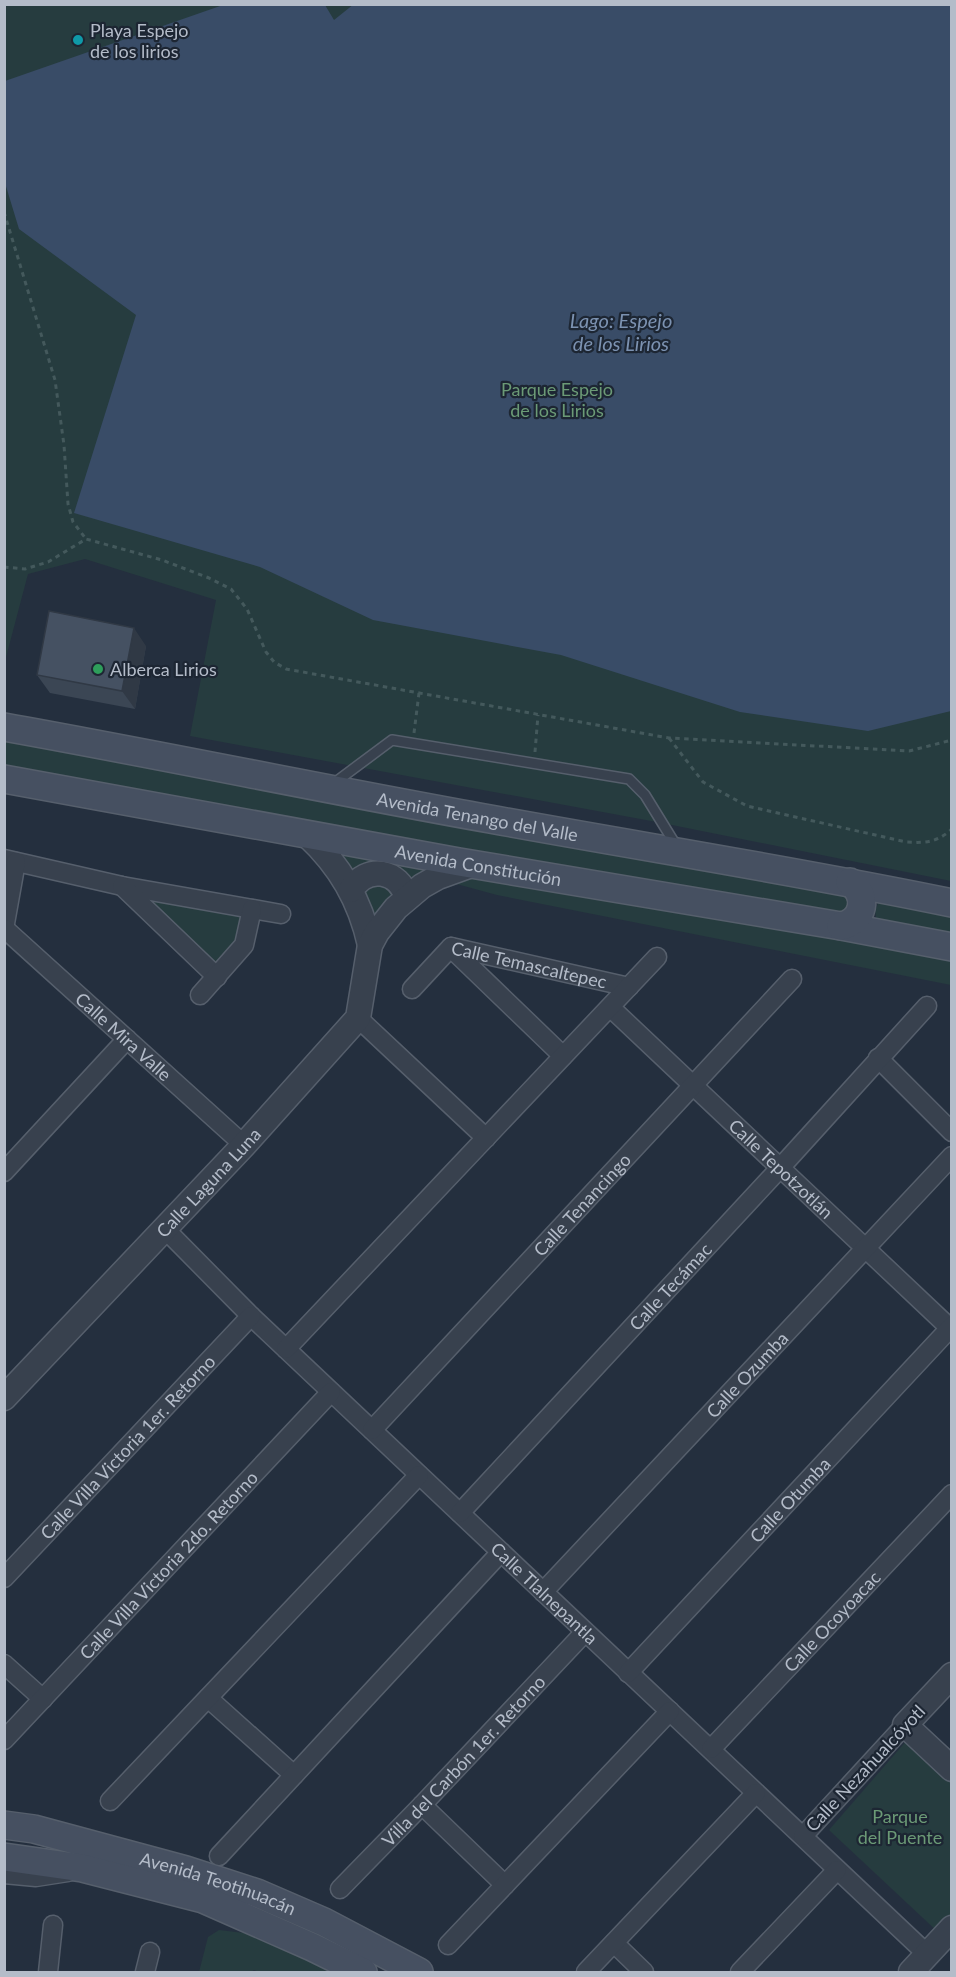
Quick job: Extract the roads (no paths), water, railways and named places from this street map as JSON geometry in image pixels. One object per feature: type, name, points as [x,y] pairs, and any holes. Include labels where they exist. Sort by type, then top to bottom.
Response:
[{"type":"main road","name":"Avenida Tenango del Valle","points":[[4,727],[682,854],[850,882],[951,903]]},
{"type":"main road","name":"Avenida Constitución","points":[[4,779],[307,835],[841,926],[951,947]]},
{"type":"main road","points":[[841,926],[854,921],[861,909],[859,891],[850,882]]},
{"type":"main road","points":[[886,935],[876,925],[874,911],[882,895],[893,891]]},
{"type":"main road","name":"Avenida Teotihuacán","points":[[4,1825],[34,1830],[164,1864],[257,1893],[324,1922],[419,1972]]},
{"type":"main road","name":"Avenida Teotihuacán","points":[[4,1857],[82,1868],[203,1899],[363,1972]]},
{"type":"street","points":[[307,835],[332,860],[351,890],[370,945]]},
{"type":"street","points":[[5,929],[10,861],[122,886],[281,914]]},
{"type":"street","points":[[474,864],[438,877],[407,898],[386,920],[370,945],[358,1018],[486,1138]]},
{"type":"street","points":[[351,890],[360,879],[381,873],[395,879],[405,891],[407,898]]},
{"type":"street","points":[[122,886],[217,977]]},
{"type":"street","points":[[200,994],[244,945],[252,909]]},
{"type":"street","name":"Calle Mira Valle","points":[[5,929],[244,1145]]},
{"type":"street","points":[[412,988],[451,947]]},
{"type":"street","name":"Calle Temascaltepec","points":[[286,1348],[629,987],[451,947]]},
{"type":"street","name":"Calle Temascaltepec","points":[[451,947],[563,1056]]},
{"type":"street","points":[[629,987],[657,957]]},
{"type":"street","name":"Calle Tenancingo","points":[[372,1430],[792,979]]},
{"type":"street","name":"Calle Tecámac","points":[[459,1513],[780,1168],[927,1006]]},
{"type":"street","name":"Calle Tepotzotlán","points":[[611,1008],[951,1328]]},
{"type":"street","name":"Calle Laguna Luna","points":[[4,1398],[244,1145],[358,1018]]},
{"type":"street","points":[[4,1172],[127,1039]]},
{"type":"street","points":[[878,1058],[951,1132]]},
{"type":"street","name":"Calle Ozumba","points":[[543,1592],[951,1156]]},
{"type":"street","name":"Calle Tlalnepantla","points":[[165,1229],[251,1316],[927,1954]]},
{"type":"street","name":"Calle Villa Victoria 1er. Retorno","points":[[4,1578],[251,1316]]},
{"type":"street","name":"Calle Otumba","points":[[628,1673],[951,1328]]},
{"type":"street","name":"Calle Villa Victoria 2do. Retorno","points":[[4,1740],[331,1392]]},
{"type":"street","points":[[110,1801],[419,1475]]},
{"type":"street","name":"Calle Ocoyoacac","points":[[711,1749],[951,1494]]},
{"type":"street","points":[[219,1856],[501,1552]]},
{"type":"street","name":"Villa del Carbón 1er. Retorno","points":[[340,1889],[585,1632]]},
{"type":"street","points":[[4,1664],[43,1699]]},
{"type":"street","name":"Calle Nezahualcóyotl","points":[[803,1836],[951,1675]]},
{"type":"street","points":[[208,1698],[294,1775]]},
{"type":"street","points":[[448,1945],[669,1711]]},
{"type":"street","points":[[905,1725],[951,1768]]},
{"type":"street","points":[[586,1972],[756,1793]]},
{"type":"street","points":[[422,1805],[505,1885]]},
{"type":"street","points":[[4,1874],[36,1877],[57,1875],[82,1868]]},
{"type":"street","points":[[740,1972],[837,1870]]},
{"type":"street","points":[[48,1972],[53,1925]]},
{"type":"street","points":[[911,1972],[951,1928]]},
{"type":"street","points":[[614,1943],[644,1972]]},
{"type":"street","points":[[145,1972],[150,1952]]},
{"type":"lane","points":[[328,788],[392,740],[629,779],[645,795],[682,854]]},
{"type":"water","name":"Lago: Espejo de los Lirios","points":[[354,4],[951,5],[951,711],[868,731],[740,712],[561,655],[373,620],[260,567],[74,513],[136,315],[19,229],[5,183],[5,81],[223,5],[325,5],[334,20]]},
{"type":"place","name":"Playa Espejo de los lirios","points":[[78,40]]},
{"type":"place","name":"Alberca Lirios","points":[[98,669]]},
{"type":"park label","name":"Parque Espejo de los Lirios","points":[[557,399]]},
{"type":"park label","name":"Parque del Puente","points":[[900,1826]]}]
